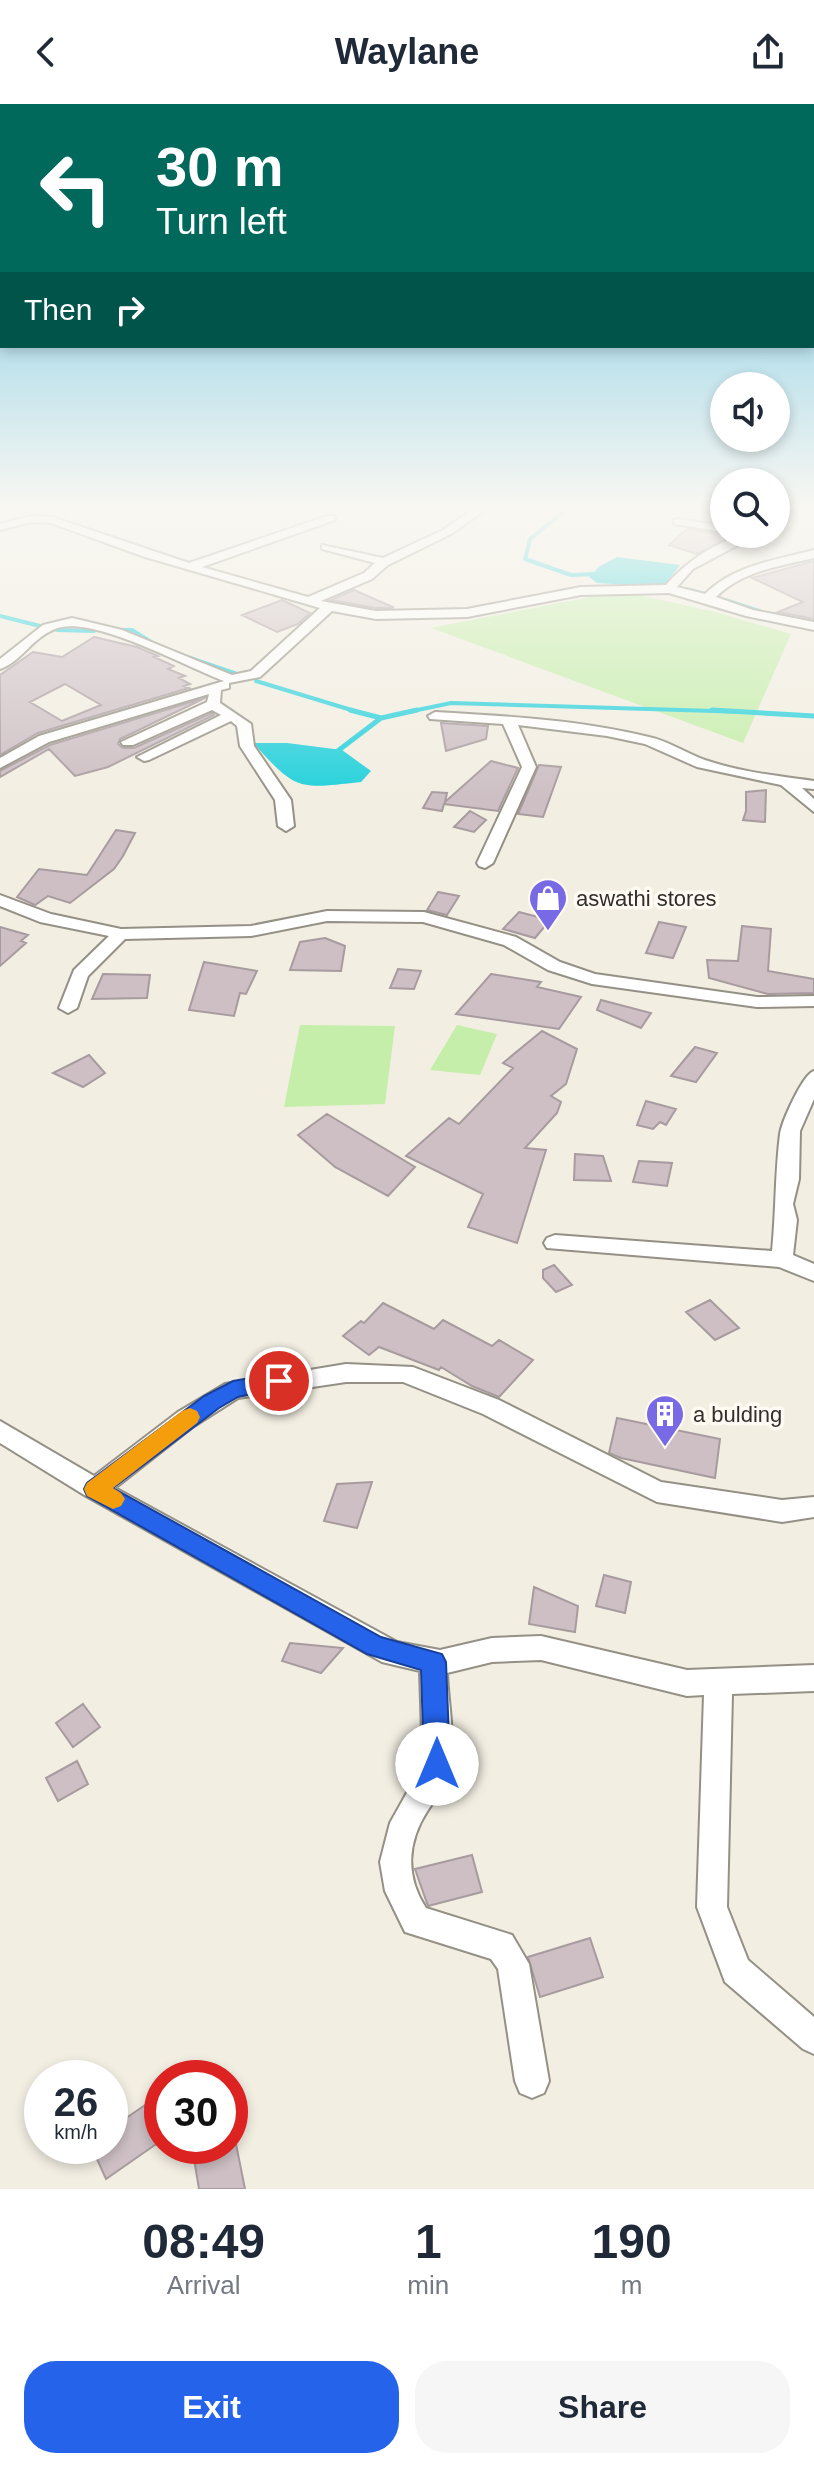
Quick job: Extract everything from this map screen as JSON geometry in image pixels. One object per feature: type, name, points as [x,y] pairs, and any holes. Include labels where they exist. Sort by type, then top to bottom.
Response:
[{"type":"street","points":[[325,605],[376,615],[467,613],[507,605]]},
{"type":"street","points":[[728,605],[750,613],[814,626]]},
{"type":"street","points":[[0,764],[44,739],[255,674],[329,607]]},
{"type":"street","points":[[0,665],[55,624],[74,623],[153,646],[227,682]]},
{"type":"street","points":[[213,704],[214,695],[227,682]]},
{"type":"street","points":[[213,704],[244,724],[247,746],[283,800],[286,826]]},
{"type":"street","points":[[128,742],[213,704]]},
{"type":"street","points":[[144,757],[233,715]]},
{"type":"street","points":[[435,716],[508,720],[607,732],[649,741],[702,764],[814,785]]},
{"type":"street","points":[[485,863],[529,767],[521,743],[508,720]]},
{"type":"street","points":[[785,781],[814,807]]},
{"type":"street","points":[[0,900],[46,918],[121,934],[251,931],[327,916],[424,917],[510,941],[554,966],[592,979],[757,1002],[814,1001]]},
{"type":"street","points":[[68,1008],[80,974],[121,934]]},
{"type":"street","points":[[782,1259],[790,1131],[814,1077]]},
{"type":"street","points":[[555,1243],[782,1259],[814,1273]]},
{"type":"street","points":[[95,1489],[186,1419],[233,1390],[346,1373],[405,1373],[491,1407],[657,1492],[782,1511],[814,1507]]},
{"type":"street","points":[[0,1431],[95,1489],[376,1647],[433,1662],[516,1647],[541,1648],[687,1683],[811,1680]]},
{"type":"street","points":[[433,1662],[437,1764],[432,1779],[407,1819],[395,1850],[393,1866],[397,1887],[416,1921],[501,1946],[513,1964],[532,2081]]},
{"type":"street","points":[[718,1682],[712,1907],[736,1971],[814,2038]]},
{"type":"green space","points":[[548,605],[685,605],[791,634],[743,743],[431,628]]},
{"type":"green space","points":[[300,1025],[395,1026],[385,1104],[284,1107]]},
{"type":"green space","points":[[457,1025],[497,1034],[480,1075],[430,1070]]},
{"type":"water","points":[[253,743],[287,743],[342,750],[371,771],[361,782],[323,786],[300,783],[279,770]]},
{"type":"building","points":[[268,605],[293,605],[310,613],[298,624],[277,632],[242,615]]},
{"type":"building","points":[[361,605],[393,607],[392,608]]},
{"type":"building","points":[[795,605],[814,605],[814,619],[778,612]]},
{"type":"building","points":[[94,637],[137,647],[158,656],[154,657],[174,666],[168,669],[185,676],[179,678],[190,684],[184,686],[189,688],[38,733],[0,755],[0,675],[33,652],[62,657]],"holes":[[[65,684],[101,705],[62,721],[30,702]]]},
{"type":"building","points":[[205,698],[120,739],[118,744],[123,748],[134,748],[212,713],[214,715],[108,767],[75,776],[49,749],[0,777],[0,771],[50,745]]},
{"type":"building","points":[[441,723],[488,726],[486,739],[446,751]]},
{"type":"building","points":[[491,761],[518,768],[498,811],[444,804],[442,811],[423,808],[432,792],[447,793],[445,802]]},
{"type":"building","points":[[539,765],[561,767],[543,817],[518,814]]},
{"type":"building","points":[[766,790],[765,822],[743,820],[746,792]]},
{"type":"building","points":[[470,811],[486,820],[474,832],[454,827]]},
{"type":"building","points":[[116,830],[135,833],[123,856],[114,869],[70,903],[48,896],[35,905],[17,897],[39,869],[87,875]]},
{"type":"building","points":[[438,892],[459,896],[447,915],[427,910]]},
{"type":"building","points":[[519,912],[550,920],[535,938],[503,929]]},
{"type":"building","points":[[659,922],[686,927],[673,958],[646,953]]},
{"type":"building","points":[[742,926],[771,929],[768,971],[814,979],[814,993],[768,994],[709,978],[707,960],[738,961]]},
{"type":"building","points":[[0,927],[28,935],[21,941],[26,943],[0,966]]},
{"type":"building","points":[[325,938],[345,946],[341,971],[290,970],[300,942]]},
{"type":"building","points":[[204,962],[257,971],[246,994],[240,993],[234,1016],[189,1010]]},
{"type":"building","points":[[398,969],[421,971],[414,989],[390,988]]},
{"type":"building","points":[[103,974],[150,975],[147,998],[92,999]]},
{"type":"building","points":[[491,974],[541,982],[537,987],[581,997],[559,1029],[456,1014]]},
{"type":"building","points":[[601,1000],[651,1013],[641,1028],[597,1010]]},
{"type":"building","points":[[542,1031],[577,1049],[566,1084],[551,1096],[561,1102],[557,1113],[525,1148],[546,1150],[517,1243],[468,1227],[483,1194],[406,1156],[449,1118],[459,1124],[513,1068],[503,1063]]},
{"type":"building","points":[[695,1047],[717,1053],[696,1082],[671,1076]]},
{"type":"building","points":[[89,1055],[105,1073],[83,1087],[53,1073]]},
{"type":"building","points":[[646,1101],[676,1109],[666,1125],[660,1122],[653,1129],[637,1125]]},
{"type":"building","points":[[327,1114],[415,1167],[388,1196],[335,1167],[298,1135]]},
{"type":"building","points":[[575,1154],[603,1156],[611,1181],[574,1180]]},
{"type":"building","points":[[639,1161],[672,1163],[667,1186],[633,1182]]},
{"type":"building","points":[[554,1265],[572,1285],[556,1292],[543,1278],[543,1270]]},
{"type":"building","points":[[710,1300],[739,1328],[715,1340],[686,1312]]},
{"type":"building","points":[[383,1303],[434,1329],[443,1320],[492,1346],[499,1340],[533,1360],[499,1397],[472,1386],[441,1367],[439,1370],[379,1347],[369,1355],[343,1336],[361,1321],[364,1323]]},
{"type":"building","name":"a bulding","points":[[617,1418],[720,1439],[715,1478],[609,1453]]},
{"type":"building","points":[[372,1482],[357,1528],[324,1521],[337,1484]]},
{"type":"building","points":[[604,1575],[631,1582],[625,1613],[596,1606]]},
{"type":"building","points":[[534,1587],[578,1606],[575,1632],[529,1624]]},
{"type":"building","points":[[290,1643],[343,1648],[321,1673],[282,1661]]},
{"type":"building","points":[[83,1704],[100,1727],[73,1747],[56,1723]]},
{"type":"building","points":[[77,1761],[88,1784],[58,1801],[46,1778]]},
{"type":"building","points":[[472,1855],[482,1892],[428,1906],[415,1869]]},
{"type":"building","points":[[590,1938],[603,1977],[540,1997],[528,1957]]},
{"type":"building","points":[[144,2106],[144,2153],[128,2164],[128,2117]]},
{"type":"building","points":[[99,2164],[128,2164],[106,2179]]},
{"type":"building","points":[[195,2164],[240,2164],[245,2189],[199,2189]]},
{"type":"waterway","points":[[741,605],[768,614]]},
{"type":"waterway","points":[[0,616],[40,626]]},
{"type":"waterway","points":[[57,630],[94,631]]},
{"type":"waterway","points":[[122,630],[132,630],[151,642]]},
{"type":"waterway","points":[[187,657],[237,674]]},
{"type":"waterway","points":[[256,681],[358,712]]},
{"type":"waterway","points":[[408,712],[451,703],[745,712]]},
{"type":"waterway","points":[[350,710],[381,718]]},
{"type":"waterway","points":[[408,712],[417,710]]},
{"type":"waterway","points":[[712,710],[745,712]]},
{"type":"waterway","points":[[381,718],[408,712]]},
{"type":"waterway","points":[[745,712],[814,716]]},
{"type":"waterway","points":[[335,753],[381,718]]},
{"type":"slow traffic","points":[[113,1499],[95,1489],[190,1417]]},
{"type":"place","name":"aswathi stores","points":[[548,932]]},
{"type":"place","name":"a bulding","points":[[665,1448]]},
{"type":"route","points":[[279,1381],[233,1390],[211,1402],[95,1489],[376,1647],[433,1662],[437,1764]]}]
